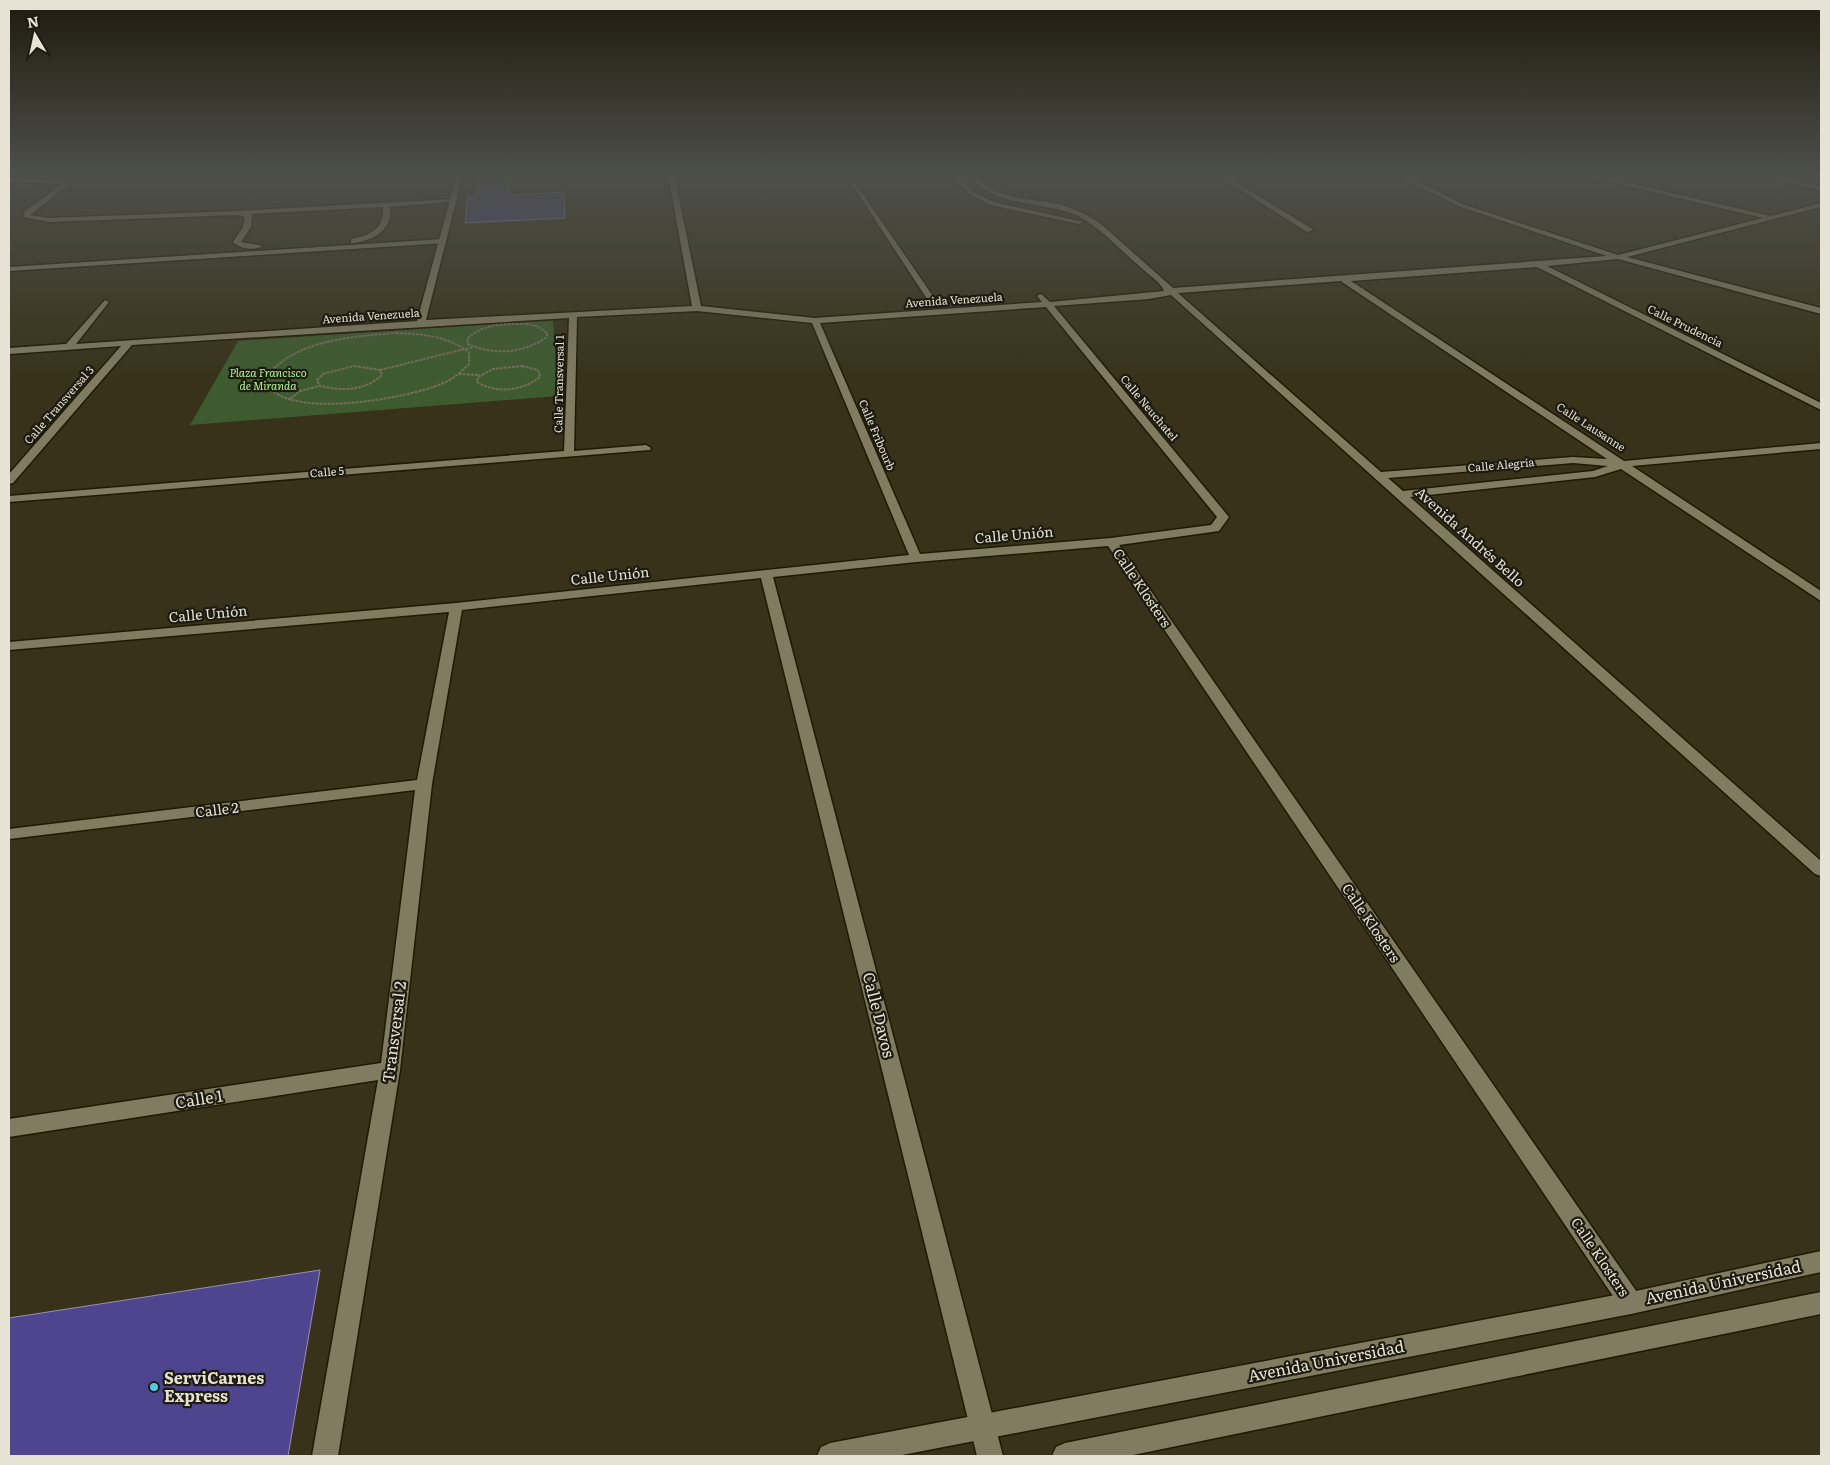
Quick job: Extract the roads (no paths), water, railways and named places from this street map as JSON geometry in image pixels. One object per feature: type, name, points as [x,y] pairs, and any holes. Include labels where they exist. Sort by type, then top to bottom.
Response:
[{"type":"street","points":[[237,242],[242,246],[322,242]]},
{"type":"street","points":[[9,269],[422,242]]},
{"type":"street","points":[[421,323],[443,242]]},
{"type":"street","points":[[685,242],[697,308]]},
{"type":"street","points":[[894,242],[935,305]]},
{"type":"street","name":"Avenida Andrés Bello","points":[[1117,242],[1821,870]]},
{"type":"street","points":[[1572,242],[1618,257],[1821,311]]},
{"type":"street","name":"Avenida Venezuela","points":[[734,313],[833,313],[935,305],[1149,297],[1174,292],[1538,266],[1618,257],[1676,242]]},
{"type":"street","name":"Calle Prudencia","points":[[1538,266],[1821,407]]},
{"type":"street","name":"Calle Lausanne","points":[[1345,280],[1624,464],[1821,597]]},
{"type":"street","name":"Avenida Venezuela","points":[[9,351],[421,323],[697,308],[815,321],[1044,301]]},
{"type":"street","name":"Calle Neuchatel","points":[[1044,301],[1223,517],[1215,528]]},
{"type":"street","points":[[69,347],[105,302]]},
{"type":"street","name":"Calle Transversal 1","points":[[569,453],[573,315]]},
{"type":"street","name":"Calle Fribourb","points":[[815,321],[916,558]]},
{"type":"street","name":"Calle Transversal 3","points":[[9,481],[128,344]]},
{"type":"street","name":"Calle Alegría","points":[[1378,476],[1573,460],[1624,464],[1821,446]]},
{"type":"street","name":"Calle 5","points":[[9,499],[646,448]]},
{"type":"street","name":"Calle Alegría","points":[[1400,495],[1595,474],[1624,464]]},
{"type":"street","name":"Calle Unión","points":[[9,646],[456,607],[916,558],[1111,542],[1215,528]]},
{"type":"street","name":"Calle Klosters","points":[[1111,542],[1631,1303]]},
{"type":"street","name":"Calle Davos","points":[[766,574],[990,1456]]},
{"type":"street","name":"Transversal 2","points":[[325,1456],[390,1070],[424,784],[456,607]]},
{"type":"street","name":"Calle 2","points":[[9,834],[424,784]]},
{"type":"street","name":"Calle 1","points":[[9,1128],[390,1070]]},
{"type":"street","name":"Avenida Universidad","points":[[830,1456],[1631,1303],[1821,1261]]},
{"type":"street","points":[[1065,1456],[1821,1303]]},
{"type":"place","name":"ServiCarnes Express","points":[[154,1387]]},
{"type":"park label","name":"Plaza Francisco de Miranda","points":[[268,379]]}]
